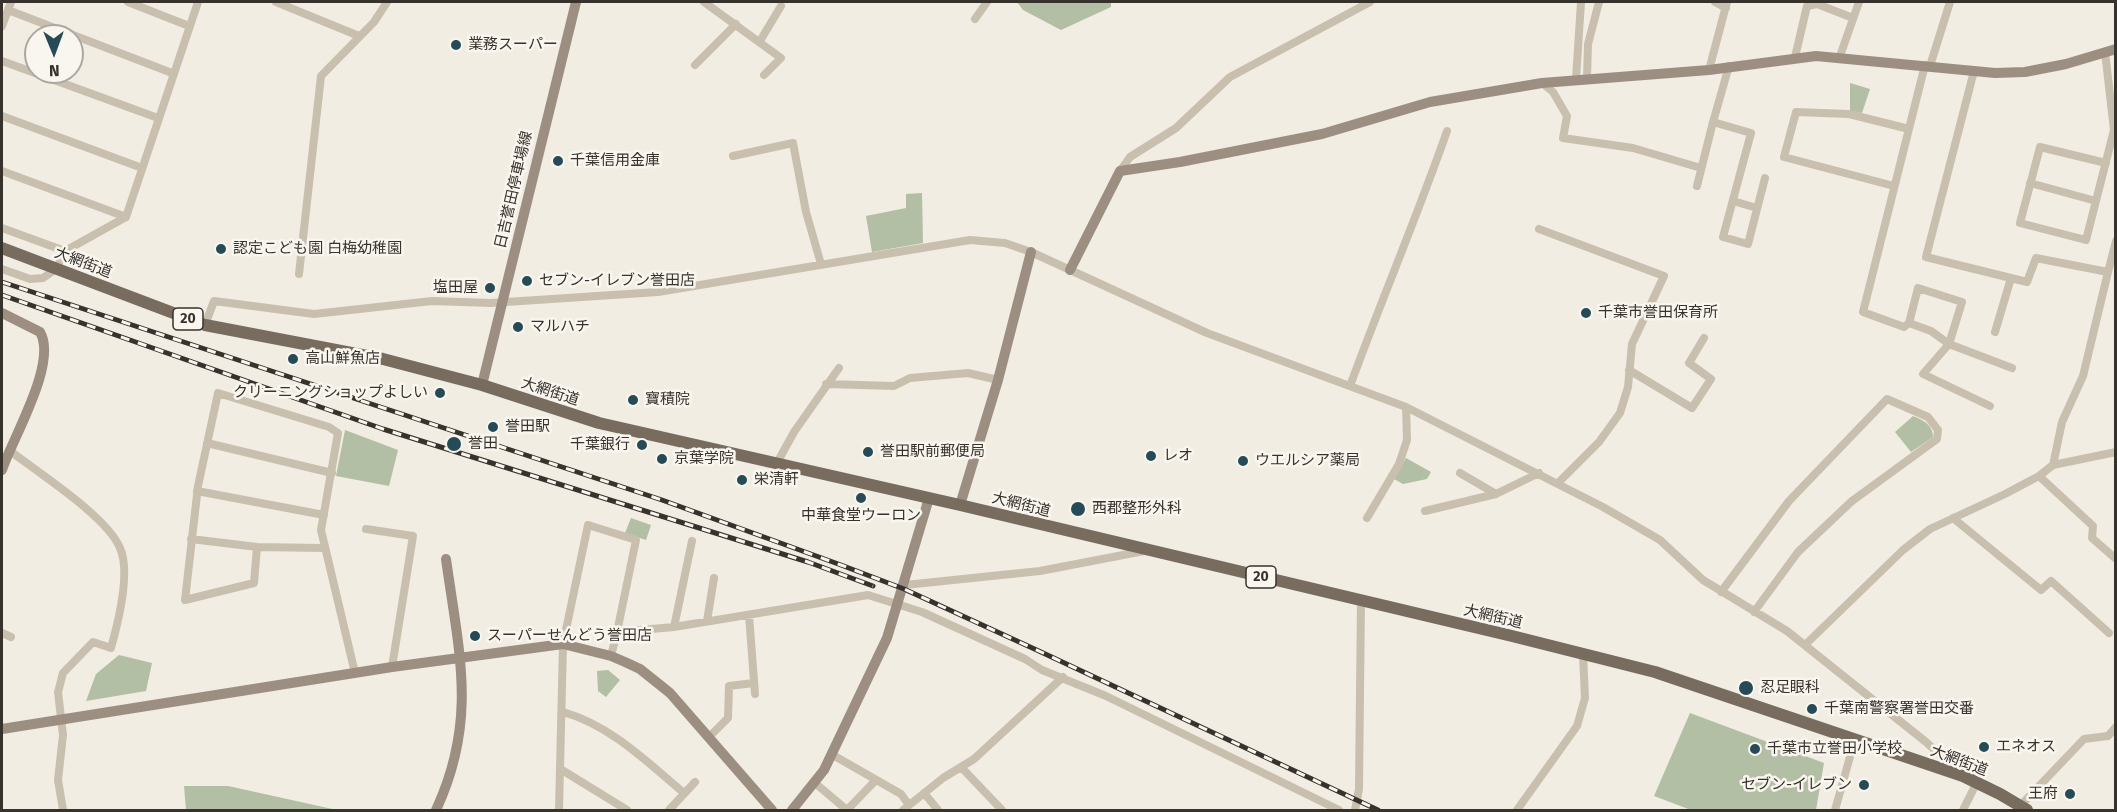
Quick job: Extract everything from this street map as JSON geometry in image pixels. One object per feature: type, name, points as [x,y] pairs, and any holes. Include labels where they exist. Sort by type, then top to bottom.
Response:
[{"type":"main road","name":"大網街道","points":[[2,248],[205,325],[383,359],[482,385],[599,423],[777,462],[1361,600],[1683,681],[1963,776],[2023,808]]},
{"type":"street","points":[[128,2],[189,26]]},
{"type":"street","points":[[2,269],[36,280],[56,269],[65,251],[126,217],[172,73],[198,2]]},
{"type":"street","points":[[276,2],[359,36]]},
{"type":"street","points":[[299,274],[321,76],[374,22],[387,2]]},
{"type":"street","name":"日吉誉田停車場線","points":[[482,385],[576,2]]},
{"type":"street","points":[[704,2],[781,58],[764,75]]},
{"type":"street","points":[[975,19],[987,2]]},
{"type":"street","points":[[1070,270],[1120,171],[1130,157],[1176,128],[1230,77],[1370,2]]},
{"type":"street","points":[[1581,2],[1581,78]]},
{"type":"street","points":[[1581,78],[1599,2]]},
{"type":"street","points":[[1709,70],[1727,4],[1715,2]]},
{"type":"street","points":[[1795,57],[1805,9],[1810,2],[1853,18]]},
{"type":"street","points":[[1840,56],[1859,2]]},
{"type":"street","points":[[1950,2],[1927,65],[1909,129],[1863,312],[1904,327],[1909,322],[1918,288],[1962,302],[1950,344],[1923,374],[1990,406]]},
{"type":"street","points":[[2,26],[9,6],[172,73]]},
{"type":"street","points":[[760,41],[782,6]]},
{"type":"street","points":[[694,65],[736,24]]},
{"type":"street","points":[[1120,171],[1180,162],[1322,134],[1430,102],[1581,78],[1709,70],[1795,57],[1840,56],[1974,71],[2025,72],[2066,64],[2110,50],[2114,130],[2106,163],[2086,240],[2020,223],[2040,147],[2106,163]]},
{"type":"street","points":[[2,61],[158,118]]},
{"type":"street","points":[[1697,186],[1730,66]]},
{"type":"street","points":[[1974,71],[1926,257],[2027,282],[2036,258],[2108,272]]},
{"type":"street","points":[[1542,83],[1553,92],[1568,116],[1563,138],[1633,148],[1701,168]]},
{"type":"street","points":[[1894,186],[1784,156],[1796,112],[1849,114],[1909,129]]},
{"type":"street","points":[[2,116],[142,168]]},
{"type":"street","points":[[1713,122],[1751,133],[1723,237],[1748,244],[1765,178]]},
{"type":"street","points":[[1350,386],[1391,274],[1425,195],[1447,131]]},
{"type":"street","points":[[733,156],[794,143],[806,212],[821,264]]},
{"type":"street","points":[[2,171],[126,217]]},
{"type":"street","points":[[2030,183],[2096,201]]},
{"type":"street","points":[[1733,201],[1757,208]]},
{"type":"street","points":[[2,228],[65,251]]},
{"type":"street","points":[[1539,229],[1664,276],[1632,344],[1625,398],[1614,423],[1558,483]]},
{"type":"street","points":[[205,325],[214,301],[314,314],[432,301],[504,301],[658,292],[970,240],[1005,243],[1031,252],[1207,333],[1406,407],[1558,483],[1660,540],[1703,580],[1806,645],[1926,742],[1963,776]]},
{"type":"street","points":[[2053,465],[2062,422],[2083,376],[2115,242]]},
{"type":"street","points":[[960,505],[998,380],[1031,252]]},
{"type":"street","points":[[1995,332],[2011,278]]},
{"type":"street","points":[[2,313],[40,332],[46,347],[42,372],[2,470]]},
{"type":"street","points":[[1909,322],[1931,331],[1950,344],[2012,368]]},
{"type":"street","points":[[1629,370],[1692,408],[1711,379],[1689,363],[1704,338]]},
{"type":"street","points":[[777,462],[826,384],[839,368]]},
{"type":"street","points":[[826,384],[894,386],[910,378],[968,373],[998,380]]},
{"type":"street","points":[[257,547],[254,583],[186,600],[197,491],[218,393],[329,427],[338,433],[321,530],[323,548],[355,673]]},
{"type":"street","points":[[1721,592],[1790,501],[1887,399],[1928,417],[1938,430],[1937,439],[1852,501],[1821,530],[1798,552],[1754,612]]},
{"type":"street","points":[[1367,518],[1400,464],[1407,440],[1406,407]]},
{"type":"street","points":[[207,443],[332,473]]},
{"type":"street","points":[[9,450],[104,524],[121,549],[123,574],[120,619],[111,648],[93,642],[63,673],[58,692],[62,719],[58,780],[63,810]]},
{"type":"street","points":[[1806,645],[1903,550],[1930,529],[2039,476],[2053,465],[2115,452]]},
{"type":"street","points":[[1460,473],[1496,494]]},
{"type":"street","points":[[1425,511],[1496,494],[1539,473]]},
{"type":"street","points":[[2039,476],[2093,526],[2092,538],[2115,559]]},
{"type":"street","points":[[197,491],[324,515]]},
{"type":"street","points":[[792,810],[815,783],[887,638],[899,606],[929,498]]},
{"type":"street","points":[[1953,518],[2041,590],[2051,581],[2109,633]]},
{"type":"street","points":[[559,810],[563,644],[588,525],[636,540],[611,656]]},
{"type":"street","points":[[366,529],[412,536],[392,667]]},
{"type":"street","points":[[191,539],[257,547],[323,548]]},
{"type":"street","points":[[674,627],[692,542]]},
{"type":"street","points":[[905,585],[1040,570],[1146,551]]},
{"type":"street","points":[[436,810],[453,767],[460,739],[463,687],[446,559]]},
{"type":"street","points":[[707,621],[714,578]]},
{"type":"street","points":[[617,632],[674,627],[868,595],[922,612],[1025,659],[1041,670],[1064,677],[1339,810]]},
{"type":"street","points":[[1355,810],[1359,789],[1361,600]]},
{"type":"street","points":[[749,615],[755,694]]},
{"type":"street","points":[[2,633],[11,637]]},
{"type":"street","points":[[2,729],[392,667],[563,644],[611,656],[655,680],[670,693],[772,810]]},
{"type":"street","points":[[1516,810],[1577,726],[1585,698],[1583,654]]},
{"type":"street","points":[[831,754],[900,794],[906,808],[974,759],[1064,677]]},
{"type":"street","points":[[709,737],[728,718],[729,686],[754,684]]},
{"type":"street","points":[[563,712],[588,719],[640,756],[684,794]]},
{"type":"street","points":[[2023,808],[2084,739],[2108,736],[2115,727]]},
{"type":"street","points":[[1835,810],[1855,739]]},
{"type":"street","points":[[961,767],[1002,810]]},
{"type":"street","points":[[561,770],[627,810]]},
{"type":"street","points":[[815,783],[847,810],[876,780]]},
{"type":"street","points":[[669,810],[695,782]]},
{"type":"street","points":[[1963,810],[1977,782]]},
{"type":"street","points":[[924,794],[938,810]]},
{"type":"green space","points":[[1017,2],[1111,2],[1111,7],[1061,30],[1023,10]]},
{"type":"green space","points":[[1850,83],[1870,89],[1862,113],[1850,111]]},
{"type":"green space","points":[[922,193],[923,243],[872,252],[866,216],[906,208],[906,194]]},
{"type":"green space","points":[[1913,416],[1929,426],[1933,437],[1911,452],[1895,432]]},
{"type":"green space","points":[[345,430],[398,450],[389,486],[336,476]]},
{"type":"green space","points":[[1406,458],[1431,472],[1427,479],[1403,484],[1394,479]]},
{"type":"green space","points":[[631,518],[651,525],[646,540],[625,533]]},
{"type":"green space","points":[[119,655],[152,663],[146,691],[86,701],[96,674]]},
{"type":"green space","points":[[608,670],[620,680],[606,697],[598,691],[597,671]]},
{"type":"green space","name":"千葉市立誉田小学校","points":[[1690,713],[1824,763],[1816,810],[1691,810],[1654,796]]},
{"type":"green space","points":[[184,786],[228,786],[337,810],[186,810]]},
{"type":"railway","points":[[2,282],[662,500],[904,589],[1378,810]]},
{"type":"railway","points":[[2,295],[383,429],[808,562],[873,586]]},
{"type":"place","name":"業務スーパー","points":[[456,45]]},
{"type":"place","name":"千葉信用金庫","points":[[558,161]]},
{"type":"place","name":"認定こども園 白梅幼稚園","points":[[221,249]]},
{"type":"place","name":"セブン-イレブン誉田店","points":[[527,281]]},
{"type":"place","name":"塩田屋","points":[[490,288]]},
{"type":"place","name":"千葉市誉田保育所","points":[[1586,313]]},
{"type":"place","name":"マルハチ","points":[[518,327]]},
{"type":"place","name":"高山鮮魚店","points":[[293,359]]},
{"type":"place","name":"クリーニングショップよしい","points":[[440,393]]},
{"type":"place","name":"寶積院","points":[[633,400]]},
{"type":"place","name":"誉田駅","points":[[493,427]]},
{"type":"place","name":"誉田","points":[[454,444]]},
{"type":"place","name":"千葉銀行","points":[[642,445]]},
{"type":"place","name":"誉田駅前郵便局","points":[[868,452]]},
{"type":"place","name":"レオ","points":[[1151,456]]},
{"type":"place","name":"京葉学院","points":[[662,459]]},
{"type":"place","name":"ウエルシア薬局","points":[[1243,461]]},
{"type":"place","name":"栄清軒","points":[[742,480]]},
{"type":"place","name":"中華食堂ウーロン","points":[[861,498]]},
{"type":"place","name":"西郡整形外科","points":[[1078,509]]},
{"type":"place","name":"スーパーせんどう誉田店","points":[[475,636]]},
{"type":"place","name":"忍足眼科","points":[[1746,688]]},
{"type":"place","name":"千葉南警察署誉田交番","points":[[1812,709]]},
{"type":"place","name":"エネオス","points":[[1984,747]]},
{"type":"place","name":"千葉市立誉田小学校","points":[[1755,749]]},
{"type":"place","name":"セブン-イレブン","points":[[1864,785]]},
{"type":"place","name":"王府","points":[[2070,794]]}]
